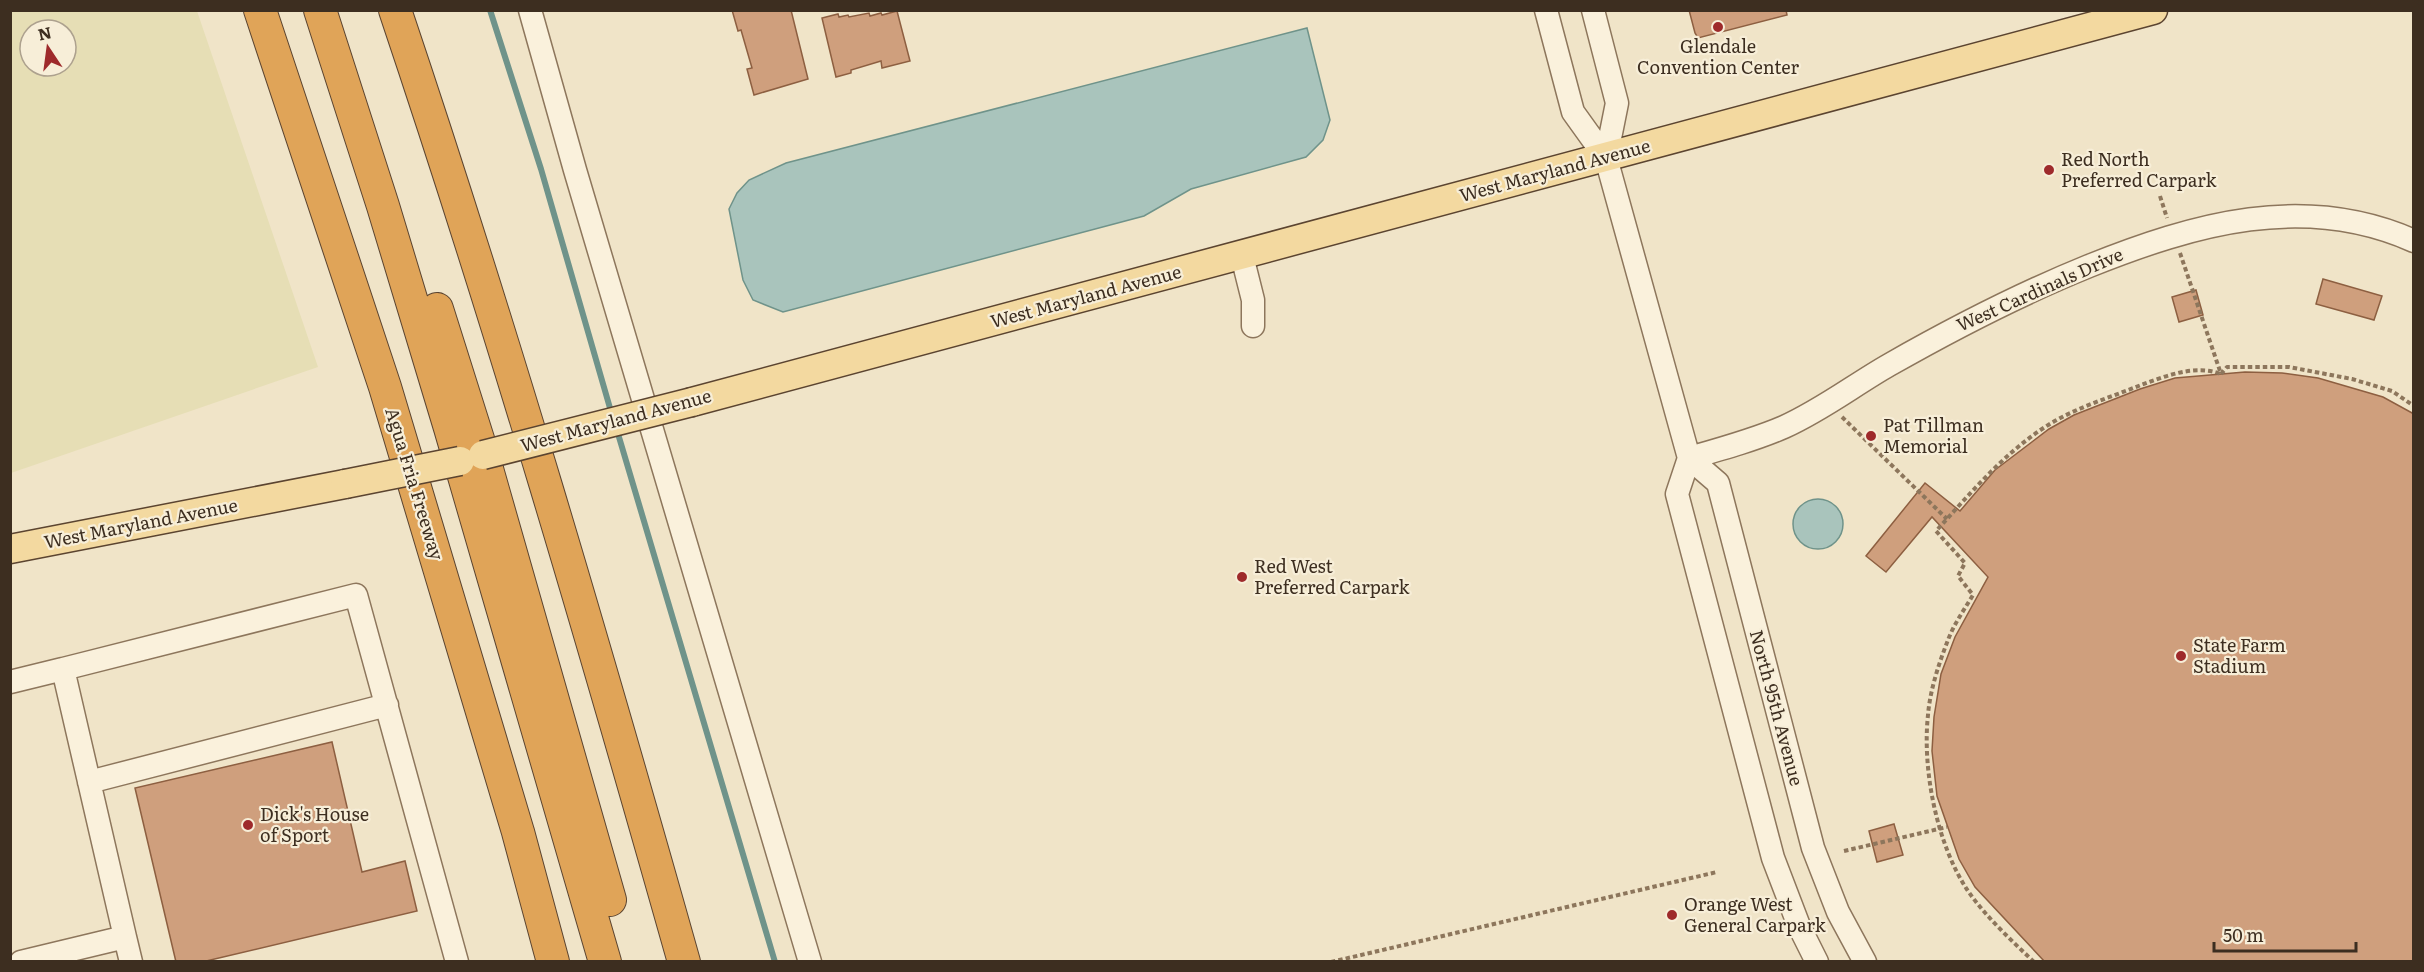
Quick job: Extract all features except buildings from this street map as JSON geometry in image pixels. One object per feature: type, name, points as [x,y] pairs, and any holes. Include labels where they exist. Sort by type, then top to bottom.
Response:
[{"type":"highway","points":[[320,10],[341,28],[383,206],[471,458],[556,753],[627,962]]},
{"type":"highway","points":[[395,10],[513,377],[577,588],[684,962]]},
{"type":"highway","points":[[402,10],[416,71]]},
{"type":"highway","name":"Agua Fria Freeway","points":[[260,16],[385,387],[518,832],[553,962]]},
{"type":"highway","points":[[556,753],[605,962]]},
{"type":"main road","name":"West Maryland Avenue","points":[[10,549],[471,458],[692,402],[1242,256],[2153,10]]},
{"type":"street","points":[[530,10],[575,170],[810,962]]},
{"type":"street","points":[[1546,10],[1573,112],[1606,158],[1689,458],[1677,494],[1773,858],[1799,926],[1817,962]]},
{"type":"street","points":[[1593,10],[1617,103],[1606,158]]},
{"type":"street","name":"West Cardinals Drive","points":[[1689,458],[1784,427],[1829,404],[1886,367],[1995,307],[2130,249],[2237,220],[2311,216],[2357,221],[2394,232],[2414,241]]},
{"type":"street","points":[[1242,256],[1253,300],[1253,326]]},
{"type":"street","name":"North 95th Avenue","points":[[1689,458],[1718,483],[1813,848],[1838,912],[1865,962]]},
{"type":"street","points":[[10,682],[356,596],[457,962]]},
{"type":"street","points":[[63,669],[131,962]]},
{"type":"street","points":[[89,782],[387,705]]},
{"type":"street","points":[[21,962],[125,937]]},
{"type":"path","points":[[2160,196],[2221,374]]},
{"type":"path","points":[[2221,374],[2227,367],[2289,367],[2352,379],[2392,391],[2414,406]]},
{"type":"path","points":[[2034,962],[1969,892],[1953,865],[1930,798],[1927,716],[1936,674],[1948,638],[1972,596],[1958,576],[1965,563],[1935,531],[1994,466],[2045,427],[2072,412],[2175,373],[2211,370],[2221,374]]},
{"type":"path","points":[[1829,404],[1947,519]]},
{"type":"path","points":[[1844,851],[1947,827]]},
{"type":"path","points":[[1331,962],[1717,872]]},
{"type":"shaded area","points":[[10,11],[197,11],[318,367],[11,473]]},
{"type":"water","points":[[1307,28],[1330,120],[1323,140],[1306,157],[1191,189],[1144,216],[783,312],[753,300],[743,280],[729,209],[737,193],[749,180],[786,163]]},
{"type":"water","points":[[1818,499],[1836,506],[1843,524],[1836,542],[1818,549],[1800,542],[1793,524],[1800,506]]},
{"type":"waterway","points":[[490,10],[541,169],[612,415]]},
{"type":"waterway","points":[[616,427],[775,962]]},
{"type":"place","name":"Glendale Convention Center","points":[[1718,27]]},
{"type":"place","name":"Red North Preferred Carpark","points":[[2049,170]]},
{"type":"place","name":"Pat Tillman Memorial","points":[[1871,436]]},
{"type":"place","name":"Red West Preferred Carpark","points":[[1242,577]]},
{"type":"place","name":"State Farm Stadium","points":[[2181,656]]},
{"type":"place","name":"Dick's House of Sport","points":[[248,825]]},
{"type":"place","name":"Orange West General Carpark","points":[[1672,915]]}]
